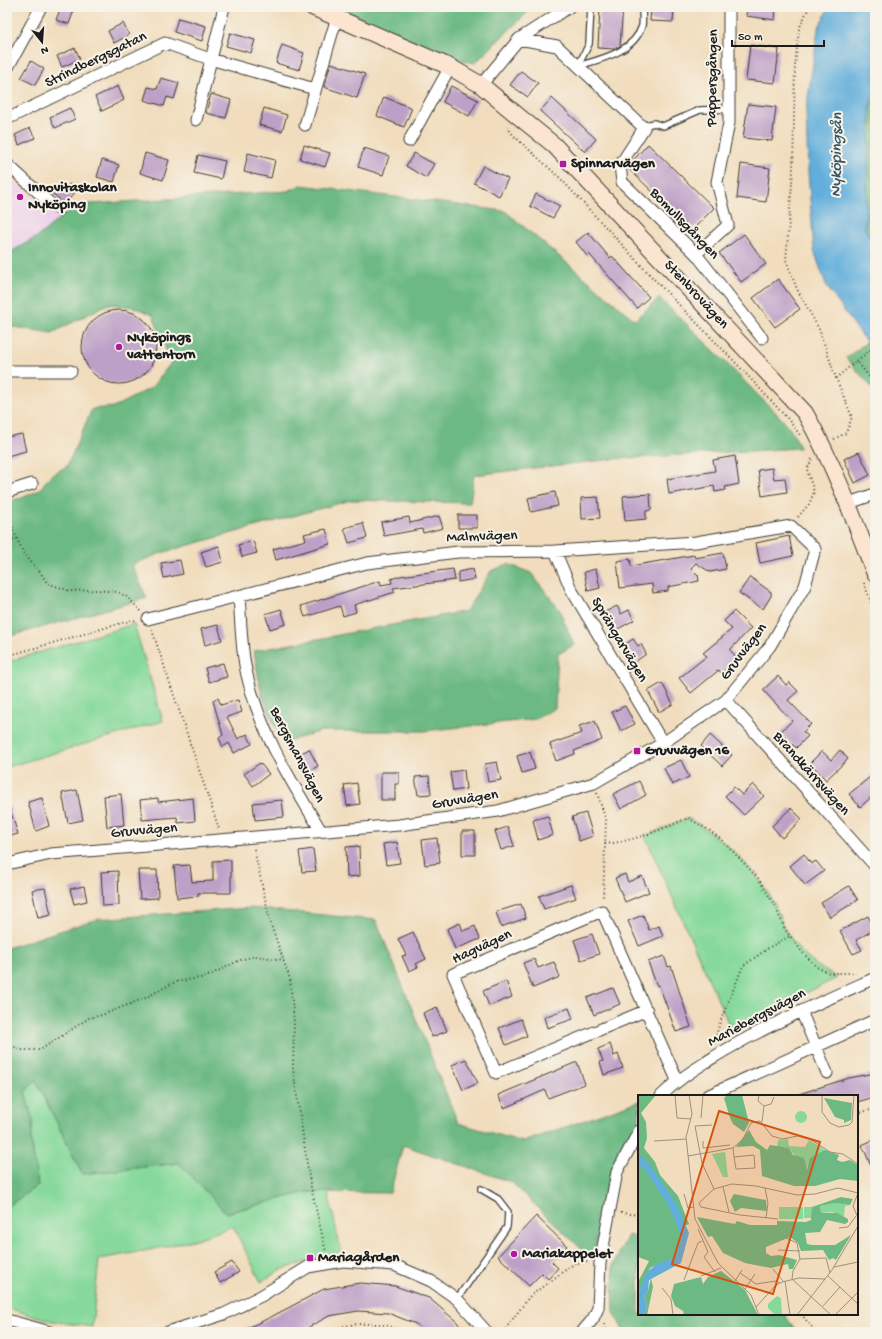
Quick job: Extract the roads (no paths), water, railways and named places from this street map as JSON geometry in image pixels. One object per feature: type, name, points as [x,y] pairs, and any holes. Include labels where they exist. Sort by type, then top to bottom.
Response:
[{"type":"street","points":[[7,69],[41,7]]},
{"type":"street","points":[[196,120],[210,58],[224,7]]},
{"type":"street","points":[[481,85],[519,39],[569,7]]},
{"type":"street","name":"Pappersgången","points":[[696,254],[728,225],[717,182],[729,124],[729,7]]},
{"type":"street","name":"Stenbrovägen","points":[[309,10],[336,17],[450,66],[481,85],[554,145],[805,413],[823,444],[849,503],[875,574]]},
{"type":"street","points":[[305,125],[336,17]]},
{"type":"street","points":[[519,39],[556,46],[642,126]]},
{"type":"street","name":"Strindbergsgatan","points":[[7,119],[164,43],[315,89]]},
{"type":"street","points":[[408,141],[450,66]]},
{"type":"street","name":"Bomullsgången","points":[[642,126],[644,128],[620,165],[622,182],[696,254],[762,338]]},
{"type":"street","points":[[7,164],[58,209]]},
{"type":"street","points":[[7,371],[71,371]]},
{"type":"street","points":[[7,492],[32,484]]},
{"type":"street","points":[[849,503],[875,494]]},
{"type":"street","name":"Gruvvägen","points":[[7,864],[51,854],[321,831],[399,826],[498,811],[594,783],[663,743],[726,700],[770,646],[805,586],[814,549],[791,526]]},
{"type":"street","name":"Malmvägen","points":[[148,619],[367,563],[458,552],[555,551],[696,542],[791,526]]},
{"type":"street","name":"Sprängarvägen","points":[[555,551],[571,589],[663,743]]},
{"type":"street","name":"Bergsmansvägen","points":[[239,596],[246,674],[260,721],[287,774],[321,831]]},
{"type":"street","name":"Brandkärrsvägen","points":[[726,700],[875,866]]},
{"type":"street","name":"Hagvägen","points":[[602,911],[647,1010],[496,1073],[453,974],[602,911]]},
{"type":"street","name":"Mariebergsvägen","points":[[662,1095],[677,1080],[732,1046],[801,1011],[875,978]]},
{"type":"street","points":[[647,1010],[677,1080]]},
{"type":"street","points":[[801,1011],[827,1073]]},
{"type":"street","points":[[709,1095],[815,1045],[875,1020]]},
{"type":"street","points":[[582,1332],[593,1319],[598,1308],[600,1263],[617,1172],[638,1133]]},
{"type":"street","points":[[168,1332],[224,1314],[261,1296],[308,1267],[328,1263],[349,1262],[394,1265],[431,1281],[457,1299],[487,1332]]},
{"type":"street","points":[[7,1320],[50,1332]]},
{"type":"lane","points":[[578,66],[589,44],[591,7]]},
{"type":"lane","points":[[578,66],[612,55],[626,46],[638,34],[642,25],[642,7]]},
{"type":"lane","points":[[642,126],[654,123],[663,126],[700,110],[729,109]]},
{"type":"lane","points":[[457,1299],[506,1227],[508,1212],[498,1199],[481,1189]]},
{"type":"water","name":"Nyköpingsån","points":[[829,7],[875,7],[875,88],[871,102],[865,228],[875,247],[875,354],[827,287],[814,251],[808,172],[806,111],[818,29]]},
{"type":"place","name":"Spinnarvägen","points":[[563,164]]},
{"type":"place","name":"Innovitaskolan Nyköping","points":[[20,197]]},
{"type":"place","name":"Nyköpings vattentorn","points":[[119,347]]},
{"type":"place","name":"Gruvvägen 16","points":[[637,751]]},
{"type":"place","name":"Mariakappelet","points":[[514,1254]]},
{"type":"place","name":"Mariagården","points":[[310,1258]]}]
